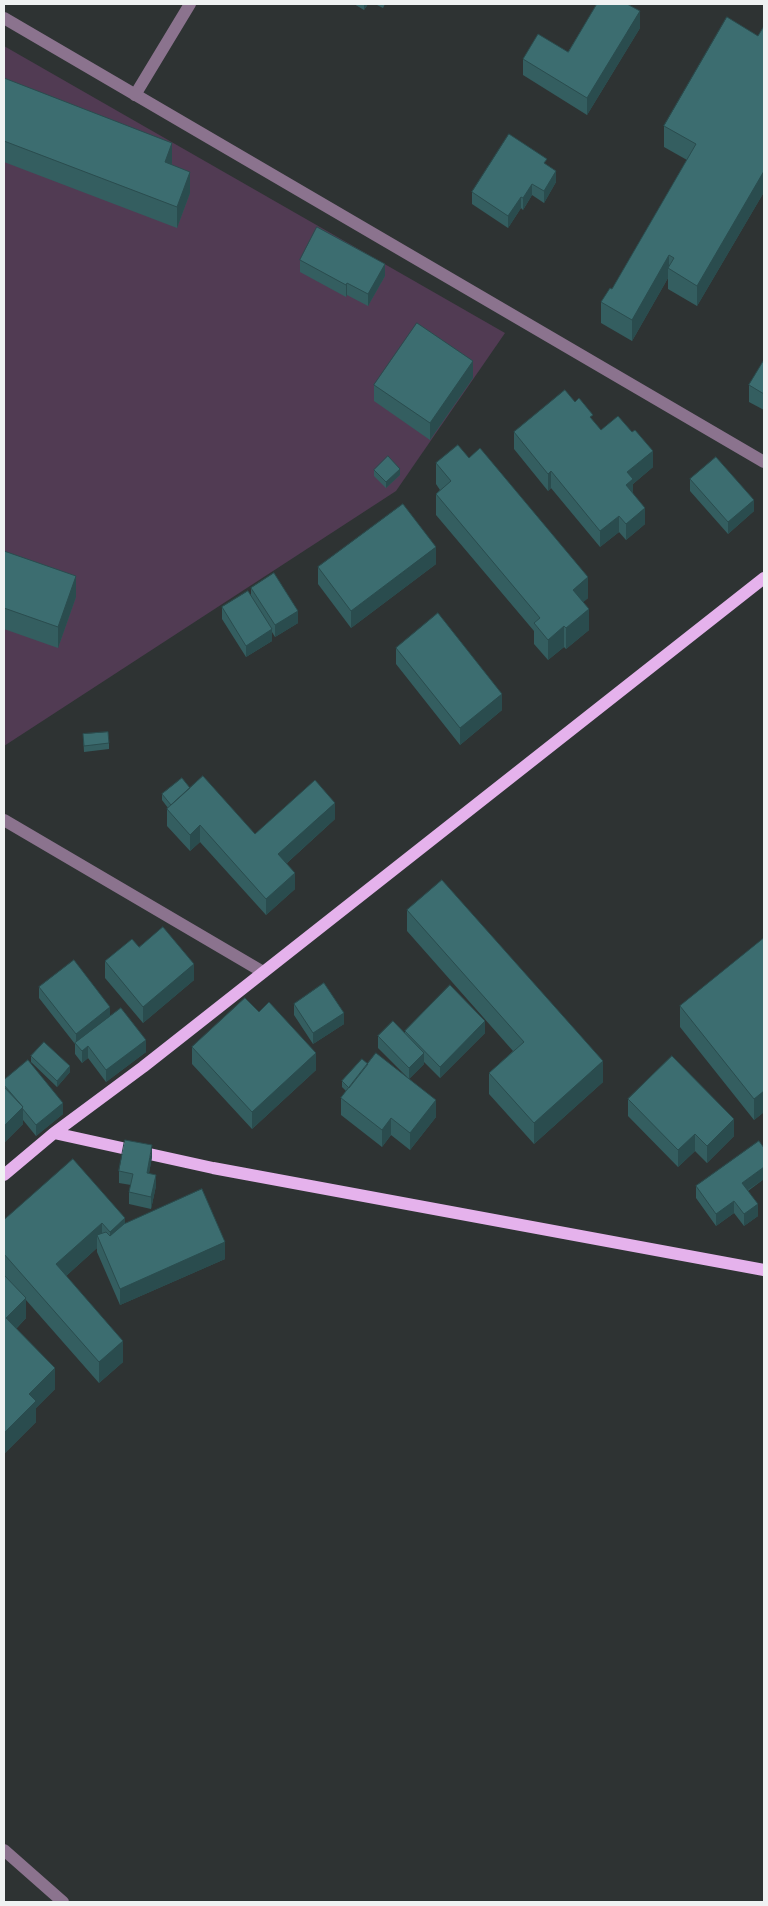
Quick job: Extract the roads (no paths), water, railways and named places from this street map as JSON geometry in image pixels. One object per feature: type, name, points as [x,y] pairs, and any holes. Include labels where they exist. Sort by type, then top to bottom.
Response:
[{"type":"main road","points":[[4,1175],[54,1133],[143,1067],[764,578]]},
{"type":"main road","points":[[54,1133],[213,1168],[764,1270]]},
{"type":"street","points":[[135,95],[190,4]]},
{"type":"street","points":[[4,18],[764,462]]},
{"type":"street","points":[[4,820],[263,972]]},
{"type":"street","points":[[4,1850],[63,1902]]}]
